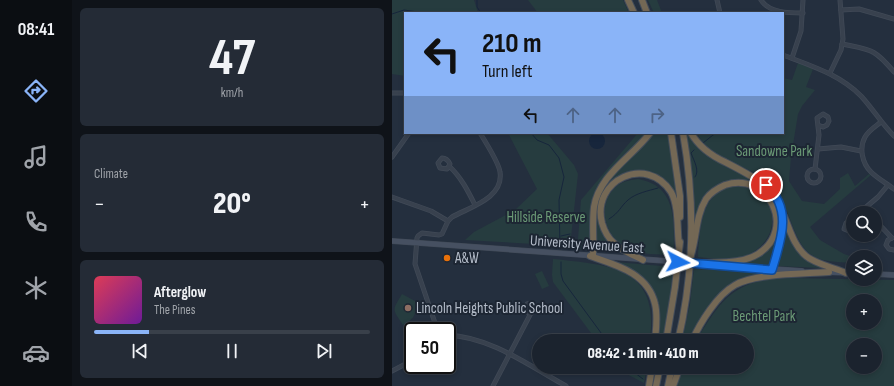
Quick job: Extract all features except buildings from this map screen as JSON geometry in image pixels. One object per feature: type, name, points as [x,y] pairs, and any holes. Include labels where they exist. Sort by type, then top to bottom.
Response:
[{"type":"highway","points":[[628,0],[634,12]]},
{"type":"highway","points":[[642,0],[647,12]]},
{"type":"highway","points":[[649,134],[631,155],[611,174],[598,193],[594,211],[594,246],[591,256],[633,273],[644,282],[651,292],[656,304],[656,334]]},
{"type":"highway","points":[[667,334],[676,287],[680,225],[680,196],[671,134]]},
{"type":"highway","points":[[679,334],[686,296],[690,258],[690,192],[683,134]]},
{"type":"highway","points":[[692,134],[704,149],[717,158],[760,181],[773,192],[798,247],[807,257],[819,263],[846,272]]},
{"type":"highway","points":[[643,260],[613,243],[605,231],[601,217],[602,204],[606,192],[619,178],[626,175],[636,173],[646,174],[657,178],[666,185],[675,203],[679,246]]},
{"type":"highway","points":[[690,258],[694,247],[696,229],[701,209],[711,193],[734,182],[749,184],[757,187],[765,193],[773,204],[777,220],[776,229],[769,243],[758,254],[741,260],[701,263]]},
{"type":"highway","points":[[772,270],[782,232],[782,211]]},
{"type":"highway","points":[[696,334],[709,311],[723,294],[735,285],[754,278],[829,272]]},
{"type":"highway","points":[[649,386],[651,374]]},
{"type":"highway","points":[[656,386],[659,374]]},
{"type":"highway","points":[[668,386],[671,374]]},
{"type":"highway","points":[[673,386],[677,374]]},
{"type":"main road","name":"University Avenue East","points":[[392,241],[701,263],[772,270],[846,273]]},
{"type":"main road","points":[[882,274],[894,275]]},
{"type":"street","points":[[717,0],[720,12]]},
{"type":"street","points":[[761,0],[768,8],[780,11],[803,13]]},
{"type":"street","points":[[792,58],[801,31],[803,0]]},
{"type":"street","points":[[830,73],[842,44],[843,32],[840,0]]},
{"type":"street","points":[[841,10],[859,9],[894,20]]},
{"type":"street","points":[[842,44],[871,50],[878,54],[894,72]]},
{"type":"street","points":[[784,55],[830,73],[841,79],[860,95],[894,136]]},
{"type":"street","points":[[392,93],[404,93]]},
{"type":"street","points":[[881,122],[865,136],[861,150],[862,158],[868,169],[894,189]]},
{"type":"street","points":[[815,169],[818,149],[818,125]]},
{"type":"street","points":[[392,157],[408,134]]},
{"type":"street","points":[[435,322],[414,264],[418,236],[422,233],[442,234],[448,221],[495,192],[499,182],[500,171],[481,134]]},
{"type":"street","points":[[818,149],[841,147],[861,150]]},
{"type":"street","points":[[449,166],[457,173],[475,205]]},
{"type":"street","points":[[870,206],[888,185]]},
{"type":"street","points":[[392,197],[431,211],[448,221]]},
{"type":"street","points":[[882,227],[893,239],[888,240],[886,245],[889,249],[894,250]]},
{"type":"street","points":[[493,386],[531,313]]},
{"type":"street","points":[[456,336],[483,341],[510,354],[566,386]]},
{"type":"street","points":[[392,371],[404,365]]},
{"type":"green space","points":[[392,0],[474,0],[478,12],[404,12],[404,76],[392,74]]},
{"type":"green space","points":[[528,0],[623,0],[629,12],[537,12]]},
{"type":"green space","points":[[648,0],[657,0],[662,12],[654,12]]},
{"type":"green space","name":"Sandowne Park","points":[[798,63],[813,69],[806,87],[815,90],[802,106],[798,114],[791,157],[789,181],[802,201],[824,204],[840,189],[840,178],[848,173],[855,186],[869,174],[871,175],[810,227],[820,240],[846,255],[846,262],[826,261],[812,255],[804,248],[798,238],[783,202],[777,191],[769,182],[761,176],[730,161],[710,149],[702,142],[698,134],[784,134],[784,78],[792,80]]},
{"type":"green space","name":"Hillside Reserve","points":[[509,134],[548,134],[574,165],[578,174],[570,246],[465,240],[474,232],[515,210],[537,189]]},
{"type":"green space","points":[[637,134],[645,134],[611,171],[595,192],[591,209],[590,248],[588,250],[581,250],[578,239],[581,200]]},
{"type":"green space","points":[[651,134],[669,134],[677,195],[675,196],[670,186],[665,181],[654,174],[643,171],[633,171],[622,174],[613,180],[606,188],[600,211],[601,223],[623,252],[597,250],[596,205],[599,194],[607,182]]},
{"type":"green space","points":[[686,134],[690,134],[698,147],[757,181],[777,200],[781,222],[771,265],[742,264],[766,250],[769,244],[779,219],[777,206],[771,196],[762,188],[751,182],[739,180],[728,181],[716,186],[705,196],[696,219],[694,219],[692,176]]},
{"type":"green space","points":[[638,179],[651,183],[660,189],[667,198],[673,219],[674,255],[645,253],[628,249],[620,244],[608,228],[605,219],[605,210],[606,201],[611,192],[620,184]]},
{"type":"green space","points":[[731,186],[747,188],[760,194],[768,204],[772,215],[771,227],[767,239],[757,249],[743,257],[721,259],[698,257],[701,226],[705,209],[715,195],[721,190]]},
{"type":"green space","points":[[785,225],[792,239],[821,268],[776,266],[782,245]]},
{"type":"green space","points":[[553,259],[594,264],[612,268],[627,274],[639,284],[647,298],[651,316],[650,334],[592,334],[553,282]]},
{"type":"green space","points":[[615,262],[673,267],[669,310],[664,334],[656,334],[652,290]]},
{"type":"green space","points":[[694,269],[772,273],[760,276],[723,293],[695,334],[684,334],[690,304]]},
{"type":"green space","points":[[542,271],[549,286],[542,289],[535,274]]},
{"type":"green space","name":"Bechtel Park","points":[[789,278],[846,279],[846,286],[882,286],[882,280],[894,280],[894,386],[676,386],[682,374],[754,374],[754,334],[700,334],[717,309],[731,294],[750,284],[764,280]]},
{"type":"green space","points":[[402,294],[415,301],[414,316],[407,322],[404,322],[403,325],[395,312],[396,304]]},
{"type":"green space","points":[[627,374],[646,374],[644,383]]},
{"type":"water","points":[[592,134],[602,134],[605,138],[605,144],[600,149],[594,149],[589,144],[589,138]]},
{"type":"waterway","points":[[477,0],[477,7],[480,12]]},
{"type":"waterway","points":[[392,14],[404,10],[418,12]]},
{"type":"waterway","points":[[532,134],[537,140],[549,145],[559,158],[564,177],[559,200],[560,247]]},
{"type":"waterway","points":[[703,143],[716,134]]},
{"type":"waterway","points":[[694,150],[691,153],[697,169],[695,177]]},
{"type":"waterway","points":[[609,219],[631,198],[642,192],[658,188]]},
{"type":"waterway","points":[[561,236],[570,234]]},
{"type":"waterway","points":[[561,262],[561,274],[563,281],[602,334]]},
{"type":"waterway","points":[[636,374],[643,379]]},
{"type":"place","name":"A&W","points":[[447,258]]},
{"type":"place","name":"Lincoln Heights Public School","points":[[408,308]]},
{"type":"route","points":[[678,262],[772,270],[779,248],[783,223],[782,211],[776,197],[766,185]]}]
